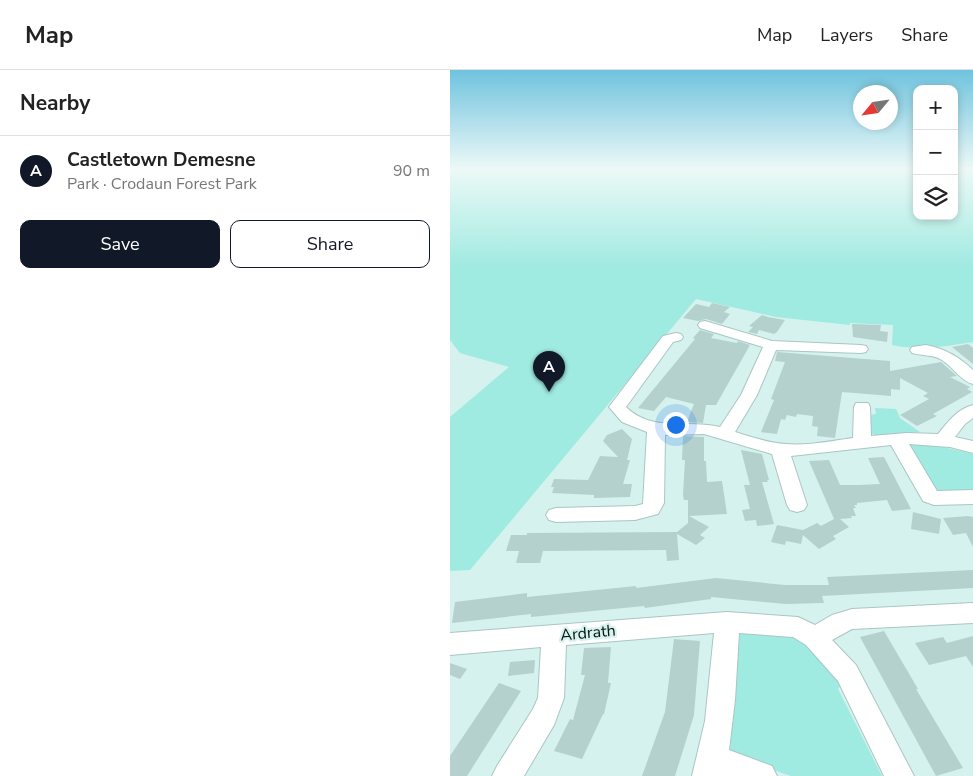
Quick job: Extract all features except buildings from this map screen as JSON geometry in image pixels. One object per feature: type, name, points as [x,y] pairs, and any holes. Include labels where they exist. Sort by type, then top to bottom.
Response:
[{"type":"street","points":[[705,325],[771,345],[861,349]]},
{"type":"street","points":[[676,337],[668,339],[616,407],[625,416],[656,429],[689,427],[725,434],[780,450],[897,439],[944,439],[973,447]]},
{"type":"street","points":[[725,434],[749,395],[771,345]]},
{"type":"street","points":[[917,350],[930,349],[940,352],[973,379]]},
{"type":"street","points":[[862,407],[862,441]]},
{"type":"street","points":[[944,439],[959,420],[973,410]]},
{"type":"street","points":[[556,515],[635,513],[650,509],[654,503],[656,429]]},
{"type":"street","points":[[897,439],[930,496],[934,498],[973,497]]},
{"type":"street","points":[[780,450],[797,505]]},
{"type":"street","points":[[815,638],[841,622],[852,619],[973,613]]},
{"type":"street","points":[[727,622],[710,768],[762,776]]},
{"type":"street","name":"Ardrath","points":[[450,644],[727,622],[798,627],[815,638],[847,673],[899,776]]},
{"type":"street","points":[[507,776],[544,716],[551,698],[554,636]]},
{"type":"shaded area","points":[[450,202],[913,202],[913,220],[958,220],[958,202],[973,202],[973,342],[932,347],[902,347],[892,345],[893,325],[850,323],[850,325],[776,317],[696,299],[470,570],[450,571],[450,417],[509,367],[460,353],[450,340]]},
{"type":"shaded area","points":[[875,408],[896,409],[900,418],[920,432],[880,436],[868,432],[870,415],[876,414]]},
{"type":"shaded area","points":[[927,442],[973,454],[973,493],[939,495],[906,445]]},
{"type":"shaded area","points":[[739,633],[796,634],[843,683],[838,689],[882,776],[791,776],[735,757],[730,751],[737,636]]},
{"type":"place","name":"Castletown Demesne","points":[[549,392]]}]
